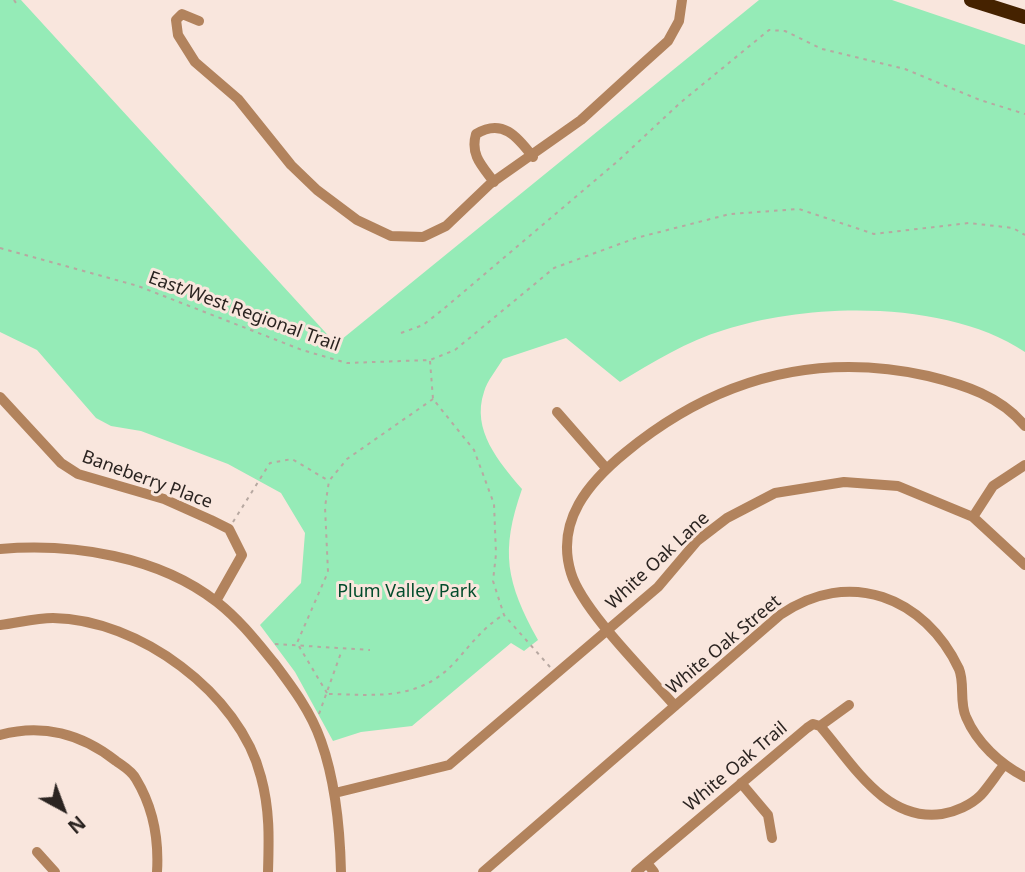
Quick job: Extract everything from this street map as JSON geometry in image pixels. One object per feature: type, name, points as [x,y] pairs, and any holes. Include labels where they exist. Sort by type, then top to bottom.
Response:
[{"type":"highway","points":[[971,0],[1025,18]]},
{"type":"street","points":[[199,21],[182,13],[176,20],[178,35],[195,62],[238,99],[291,165],[317,190],[357,220],[391,236],[423,237],[446,226],[494,182],[582,120],[668,41],[679,21],[682,0]]},
{"type":"street","points":[[494,182],[477,159],[472,146],[476,134],[486,128],[499,126],[516,136],[533,157]]},
{"type":"street","points":[[675,706],[578,591],[570,570],[567,540],[578,502],[606,468],[649,433],[696,403],[770,376],[820,368],[880,368],[945,380],[975,389],[1011,409],[1025,426]]},
{"type":"street","name":"Baneberry Place","points":[[0,397],[61,463],[78,474],[164,499],[229,529],[242,555],[216,601]]},
{"type":"street","points":[[557,412],[606,468]]},
{"type":"street","points":[[973,517],[993,486],[1025,465]]},
{"type":"street","name":"White Oak Lane","points":[[335,793],[449,765],[659,587],[685,554],[712,529],[775,494],[820,484],[873,482],[919,492],[973,517],[1025,565]]},
{"type":"street","points":[[0,549],[34,546],[94,551],[179,579],[216,601],[242,624],[301,698],[321,740],[335,793],[341,872]]},
{"type":"street","name":"White Oak Street","points":[[483,872],[790,608],[823,595],[867,593],[913,610],[940,636],[960,672],[965,715],[981,742],[1004,765],[1025,777]]},
{"type":"street","points":[[0,625],[54,618],[89,625],[136,640],[183,666],[215,697],[240,730],[261,774],[271,827],[268,872]]},
{"type":"street","name":"White Oak Trail","points":[[636,872],[807,728],[813,724],[820,726],[849,705]]},
{"type":"street","points":[[820,726],[878,795],[896,807],[923,816],[952,812],[979,797],[1004,765]]},
{"type":"street","points":[[0,735],[18,730],[56,730],[99,747],[134,776],[149,806],[158,846],[157,872]]},
{"type":"street","points":[[741,783],[768,815],[772,838]]},
{"type":"street","points":[[37,852],[55,872]]},
{"type":"street","points":[[646,863],[654,872]]},
{"type":"path","points":[[401,333],[424,325],[619,160],[690,94],[769,30],[785,31],[822,49],[905,69],[980,100],[1025,114]]},
{"type":"path","name":"East/West Regional Trail","points":[[0,248],[138,286],[302,350],[347,363],[430,360],[455,350],[554,268],[636,238],[730,214],[799,209],[874,234],[920,226],[969,223],[1013,228],[1025,235]]},
{"type":"path","points":[[430,360],[433,399],[474,450],[494,504],[496,554],[493,581],[504,614],[556,674]]},
{"type":"path","points":[[297,643],[328,572],[325,507],[330,481],[347,459],[433,399]]},
{"type":"path","points":[[229,529],[270,463],[292,459],[330,481]]},
{"type":"path","points":[[327,694],[385,695],[422,688],[455,663],[483,628],[504,614]]},
{"type":"path","points":[[297,643],[327,694]]},
{"type":"path","points":[[275,644],[297,643],[370,650]]},
{"type":"path","points":[[319,715],[343,648]]},
{"type":"green space","name":"Plum Valley Park","points":[[0,0],[21,0],[336,344],[759,0],[892,0],[1025,45],[1025,352],[993,335],[957,323],[878,311],[837,311],[797,314],[724,330],[684,346],[620,382],[566,338],[503,359],[485,388],[481,419],[484,432],[496,456],[522,489],[511,531],[510,566],[519,601],[538,640],[524,651],[511,643],[412,726],[361,732],[333,741],[295,672],[260,625],[301,583],[305,533],[281,493],[228,464],[141,431],[111,426],[96,418],[37,350],[0,332]]}]
